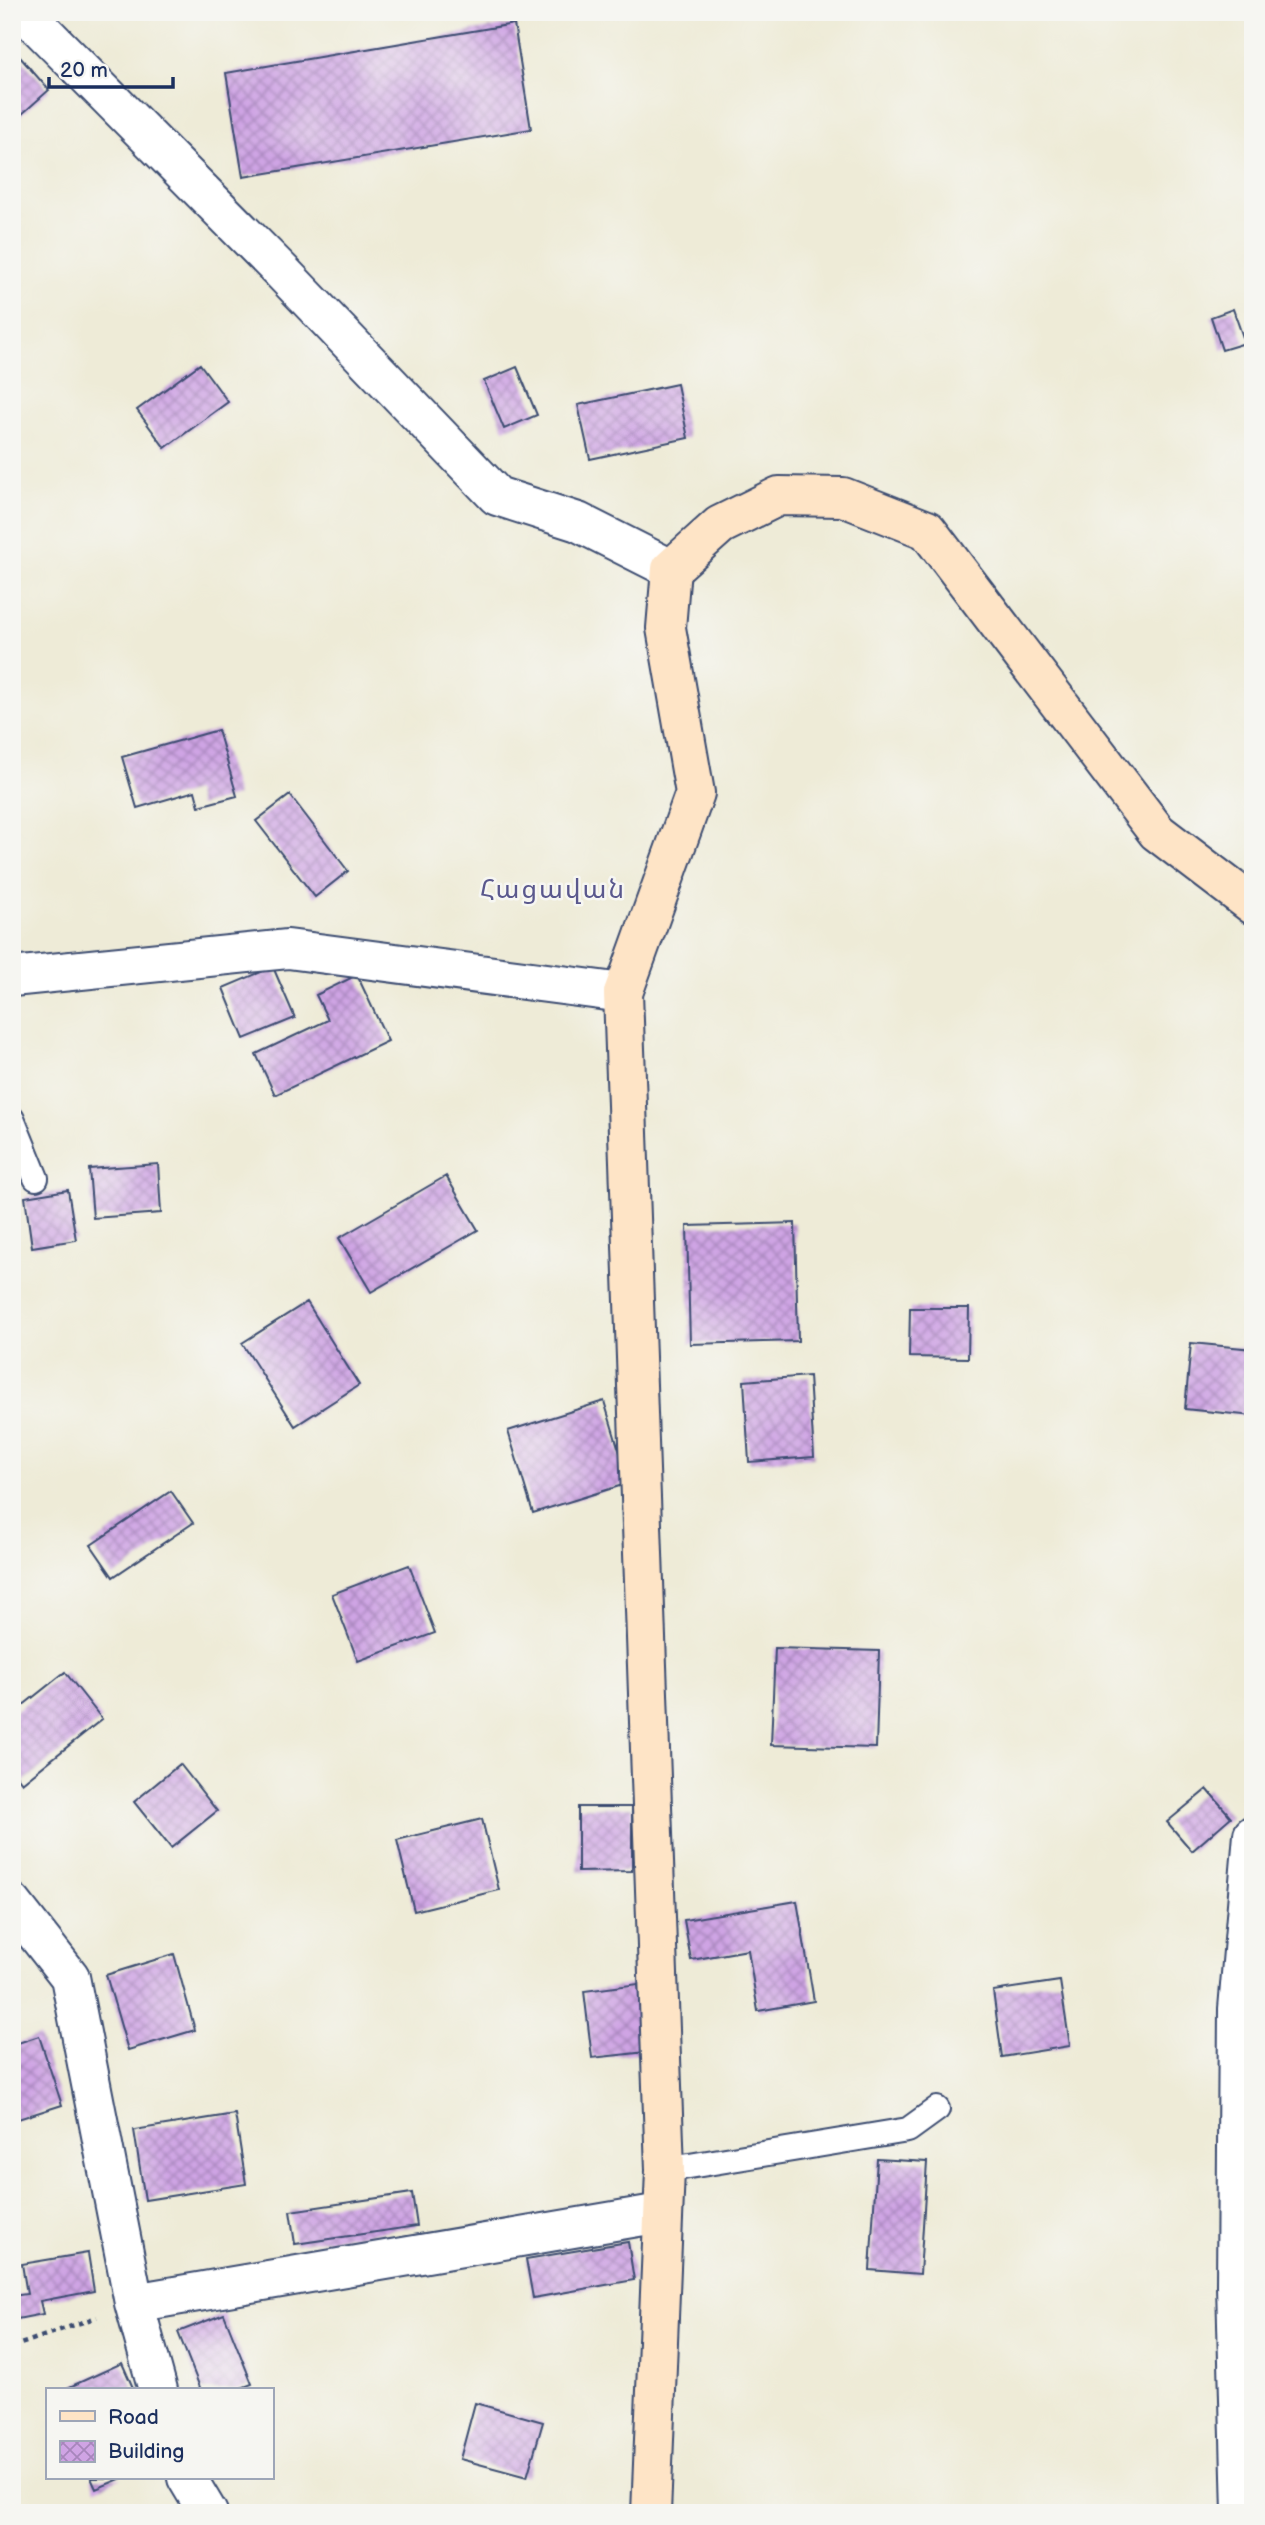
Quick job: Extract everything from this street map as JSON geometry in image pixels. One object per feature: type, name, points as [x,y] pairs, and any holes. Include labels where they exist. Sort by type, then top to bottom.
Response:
[{"type":"street","points":[[24,12],[292,282],[497,496],[578,522],[671,569]]},
{"type":"street","points":[[651,2513],[661,2213],[665,2169],[624,993],[695,793],[666,628],[671,569],[720,526],[779,496],[843,496],[927,530],[1157,832],[1253,905]]},
{"type":"street","points":[[12,977],[288,949],[624,993]]},
{"type":"street","points":[[1242,2513],[1237,2285],[1238,2009],[1250,1841],[1253,1835]]},
{"type":"street","points":[[12,1903],[69,1977],[134,2304],[157,2388]]},
{"type":"street","points":[[134,2304],[661,2213]]},
{"type":"street","points":[[188,2480],[208,2513]]},
{"type":"lane","points":[[12,1119],[36,1178]]},
{"type":"lane","points":[[665,2169],[908,2130],[937,2109]]},
{"type":"path","points":[[12,2347],[134,2304]]},
{"type":"building","points":[[514,24],[531,129],[243,177],[226,73]]},
{"type":"building","points":[[12,48],[49,90],[12,123]]},
{"type":"building","points":[[1233,309],[1245,343],[1222,350],[1211,317]]},
{"type":"building","points":[[200,364],[228,402],[165,448],[137,410]]},
{"type":"building","points":[[517,367],[537,415],[504,429],[484,381]]},
{"type":"building","points":[[677,384],[688,438],[590,459],[578,405]]},
{"type":"building","points":[[218,730],[237,796],[199,806],[195,791],[137,808],[122,757]]},
{"type":"building","points":[[290,795],[348,871],[315,897],[256,821]]},
{"type":"building","points":[[273,967],[295,1018],[244,1039],[223,988]]},
{"type":"building","points":[[357,975],[388,1041],[275,1095],[256,1054],[328,1020],[316,995]]},
{"type":"building","points":[[158,1164],[161,1213],[93,1218],[89,1169]]},
{"type":"building","points":[[446,1176],[478,1230],[371,1292],[339,1238]]},
{"type":"building","points":[[68,1190],[76,1240],[32,1247],[25,1197]]},
{"type":"building","points":[[795,1223],[798,1341],[690,1344],[687,1226]]},
{"type":"building","points":[[307,1302],[359,1385],[295,1426],[242,1343]]},
{"type":"building","points":[[910,1308],[969,1308],[968,1358],[909,1357]]},
{"type":"building","points":[[1191,1343],[1253,1349],[1253,1416],[1185,1409]]},
{"type":"building","points":[[809,1376],[814,1457],[749,1462],[744,1381]]},
{"type":"building","points":[[604,1401],[629,1483],[533,1513],[508,1431]]},
{"type":"building","points":[[171,1491],[193,1523],[113,1577],[91,1545]]},
{"type":"building","points":[[409,1565],[435,1633],[358,1661],[332,1594]]},
{"type":"building","points":[[775,1648],[879,1651],[876,1748],[771,1745]]},
{"type":"building","points":[[65,1672],[102,1719],[22,1783],[12,1770],[12,1714]]},
{"type":"building","points":[[180,1764],[217,1811],[171,1848],[134,1802]]},
{"type":"building","points":[[1207,1789],[1231,1817],[1192,1851],[1167,1822]]},
{"type":"building","points":[[578,1807],[632,1807],[632,1871],[578,1872]]},
{"type":"building","points":[[482,1819],[499,1890],[414,1911],[397,1840]]},
{"type":"building","points":[[797,1901],[814,2001],[758,2011],[748,1950],[691,1960],[684,1920]]},
{"type":"building","points":[[174,1954],[195,2030],[128,2050],[106,1975]]},
{"type":"building","points":[[1060,1981],[1070,2046],[1002,2057],[993,1991]]},
{"type":"building","points":[[638,1984],[646,2052],[592,2058],[584,1991]]},
{"type":"building","points":[[39,2036],[62,2105],[12,2121],[12,2045]]},
{"type":"building","points":[[235,2114],[246,2184],[145,2200],[134,2130]]},
{"type":"building","points":[[877,2159],[927,2162],[920,2274],[870,2270]]},
{"type":"building","points":[[412,2193],[417,2226],[295,2244],[290,2211]]},
{"type":"building","points":[[628,2242],[634,2280],[533,2298],[526,2259]]},
{"type":"building","points":[[88,2253],[94,2291],[40,2301],[43,2314],[12,2320],[12,2296],[27,2294],[22,2264]]},
{"type":"building","points":[[224,2314],[252,2384],[241,2388],[200,2388],[178,2332]]},
{"type":"building","points":[[122,2363],[133,2388],[67,2388]]},
{"type":"building","points":[[475,2403],[543,2422],[527,2477],[460,2459]]},
{"type":"building","points":[[92,2480],[117,2480],[96,2489]]},
{"type":"district","name":"Հացավան","points":[[553,889]]}]
